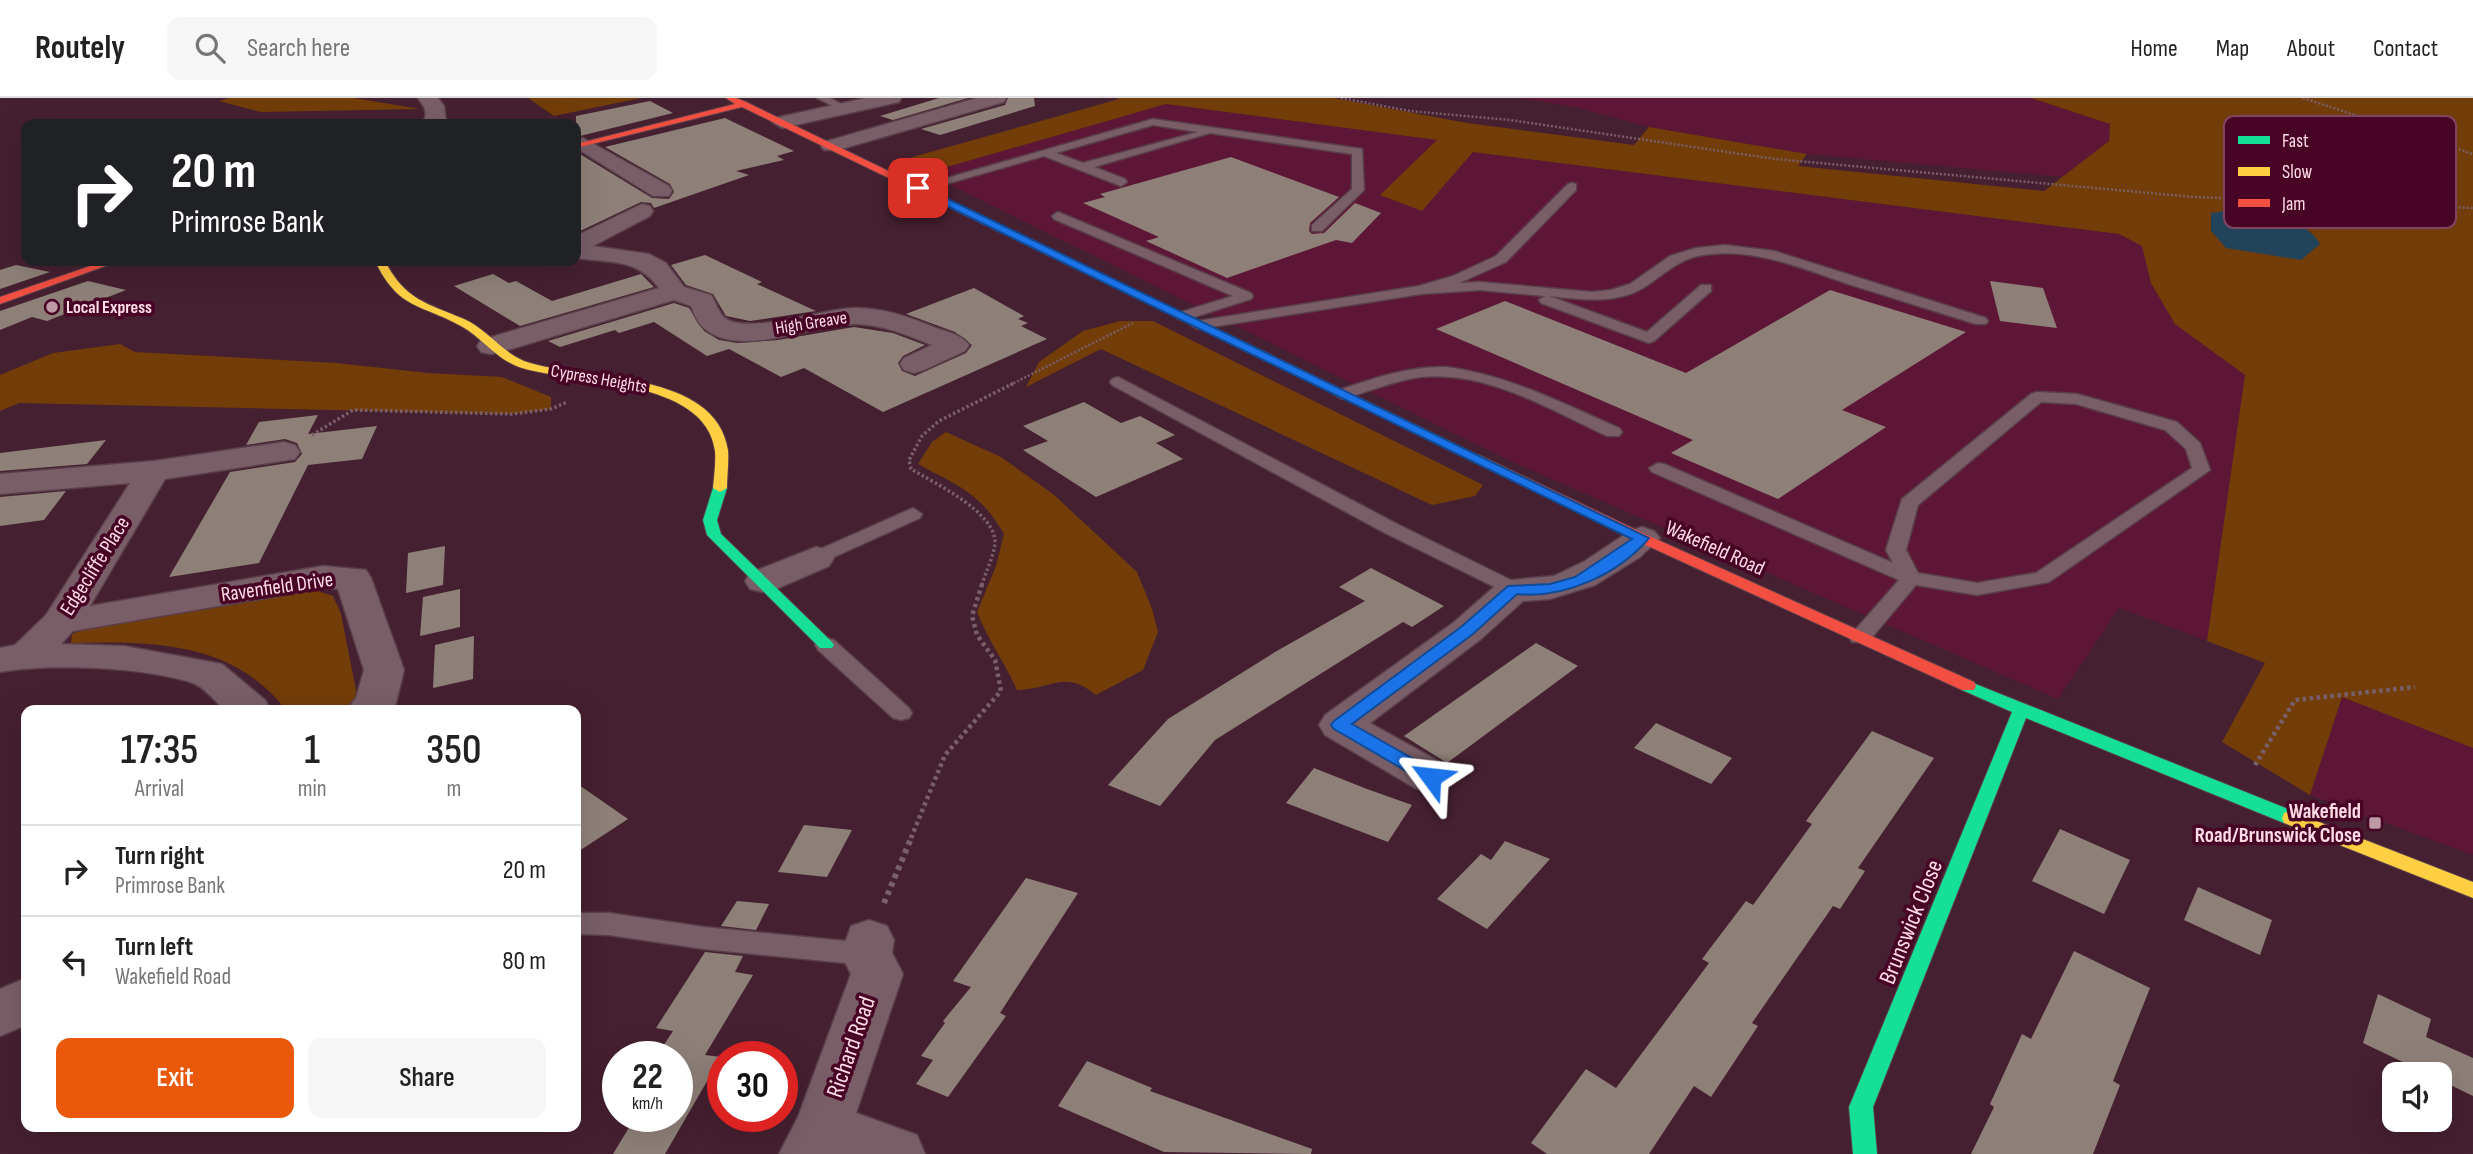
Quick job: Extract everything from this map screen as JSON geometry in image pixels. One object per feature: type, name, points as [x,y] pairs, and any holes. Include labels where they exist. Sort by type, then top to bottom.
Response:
[{"type":"main road","name":"Wakefield Road","points":[[737,101],[1642,538],[2021,710],[2473,890]]},
{"type":"main road","points":[[581,144],[737,101]]},
{"type":"main road","points":[[0,301],[100,266]]},
{"type":"main road","name":"Cypress Heights","points":[[382,266],[397,293],[419,307],[477,330],[491,346],[512,361],[539,369],[626,380],[657,390],[697,409],[720,436],[723,466],[716,501],[709,517],[710,529],[724,546],[826,645]]},
{"type":"main road","name":"Brunswick Close","points":[[1865,1154],[1861,1107],[2021,710]]},
{"type":"street","points":[[782,122],[892,98]]},
{"type":"street","points":[[831,146],[997,98]]},
{"type":"street","points":[[581,146],[661,191]]},
{"type":"street","points":[[581,242],[642,211]]},
{"type":"street","name":"High Greave","points":[[581,252],[640,259],[657,268],[675,292],[702,301],[715,324],[732,331],[762,331],[851,316],[887,320],[955,345],[914,364]]},
{"type":"street","points":[[491,346],[675,292]]},
{"type":"street","points":[[0,484],[154,471],[284,452]]},
{"type":"street","name":"Edgecliffe Place","points":[[14,657],[61,621],[154,471]]},
{"type":"street","points":[[1431,777],[1340,725],[1467,631],[1514,589],[1531,591],[1581,580],[1608,564],[1642,538]]},
{"type":"street","points":[[763,581],[816,558]]},
{"type":"street","name":"Ravenfield Drive","points":[[61,621],[323,577],[353,578],[384,670],[373,705]]},
{"type":"street","points":[[14,657],[124,658],[208,673],[244,705]]},
{"type":"street","name":"Richard Road","points":[[816,1140],[877,974],[867,947]]},
{"type":"street","points":[[0,1014],[21,1003]]},
{"type":"street","points":[[816,1140],[896,1154]]},
{"type":"lane","points":[[822,98],[846,109]]},
{"type":"lane","points":[[918,188],[1153,122],[1358,151],[1358,190],[1317,228]]},
{"type":"lane","points":[[1083,167],[1213,130]]},
{"type":"lane","points":[[1044,152],[1121,182]]},
{"type":"lane","points":[[1421,290],[1458,279],[1501,259],[1572,187]]},
{"type":"lane","points":[[1058,216],[1246,296],[1181,317]]},
{"type":"lane","points":[[1198,325],[1421,290],[1480,286],[1525,292],[1592,296],[1613,294],[1635,287],[1675,258],[1725,248],[1769,254],[1981,321]]},
{"type":"lane","points":[[1525,292],[1649,338],[1706,288]]},
{"type":"lane","points":[[1342,394],[1396,377],[1446,372],[1502,383],[1613,432]]},
{"type":"lane","points":[[1118,382],[1392,529],[1514,589]]},
{"type":"lane","points":[[1658,468],[1911,578],[1977,589],[2042,578],[2201,470],[2194,447],[2171,426],[2077,399],[2037,397],[1909,503],[1896,550],[1911,578]]},
{"type":"lane","points":[[816,558],[914,514]]},
{"type":"lane","points":[[1860,637],[1911,578]]},
{"type":"lane","points":[[826,645],[901,713]]},
{"type":"lane","points":[[581,923],[609,924],[704,938],[867,947]]},
{"type":"path","points":[[1341,98],[1410,111],[1510,120],[1775,159],[2224,198]]},
{"type":"path","points":[[2303,98],[2357,116]]},
{"type":"path","points":[[2456,149],[2473,155]]},
{"type":"path","points":[[867,947],[945,755],[1000,691],[995,660],[977,635],[972,616],[995,542],[989,525],[976,509],[911,469],[909,460],[922,436],[939,422],[1163,308]]},
{"type":"path","points":[[284,452],[353,410],[512,414],[551,409],[626,380]]},
{"type":"path","points":[[2236,796],[2295,700],[2415,687]]},
{"type":"shaded area","points":[[229,98],[354,98],[420,109],[261,112],[219,101]]},
{"type":"shaded area","points":[[528,98],[641,98],[554,116]]},
{"type":"shaded area","points":[[1116,98],[1334,98],[1467,123],[1634,145],[1649,127],[1807,154],[1798,166],[2044,191],[2109,141],[2110,124],[2031,98],[2473,98],[2473,748],[2342,697],[2310,795],[2222,742],[2265,663],[2207,641],[2245,375],[2175,324],[2151,283],[2142,246],[2119,234],[1473,152],[1422,211],[1380,195],[1437,140],[1166,104],[926,173],[902,160],[1119,99]]},
{"type":"shaded area","points":[[1520,98],[2031,98],[2110,123],[2109,141],[2062,177],[1807,154],[1649,127],[1575,107]]},
{"type":"shaded area","points":[[1166,104],[1438,140],[1381,195],[1422,211],[1473,152],[2119,234],[2142,246],[2151,283],[2176,324],[2245,375],[2207,641],[2119,608],[2058,699],[1510,461],[926,173]]},
{"type":"shaded area","points":[[1120,321],[1153,321],[1483,485],[1475,496],[1432,505],[1101,349],[1026,387],[1039,362],[1083,331]]},
{"type":"shaded area","points":[[120,344],[135,352],[336,363],[428,373],[502,377],[551,397],[551,409],[512,414],[19,403],[0,411],[0,375],[53,353]]},
{"type":"shaded area","points":[[946,432],[1001,457],[1053,494],[1137,572],[1158,632],[1143,670],[1096,695],[1085,687],[1067,682],[1017,690],[977,612],[996,566],[1004,534],[977,499],[918,464],[932,442]]},
{"type":"shaded area","points":[[312,589],[333,596],[341,614],[359,705],[281,705],[265,687],[241,670],[216,658],[189,650],[131,643],[71,643],[72,634],[91,627]]},
{"type":"shaded area","points":[[2342,697],[2473,748],[2473,855],[2310,795]]},
{"type":"water","points":[[2224,211],[2224,228],[2305,228],[2320,244],[2301,260],[2226,248],[2211,231],[2211,213]]},
{"type":"building","points":[[939,98],[968,98],[893,120],[880,116]]},
{"type":"building","points":[[1008,98],[1034,98],[1035,106],[940,135],[921,129],[1005,105]]},
{"type":"building","points":[[650,101],[673,113],[581,136],[581,119],[576,119],[576,116]]},
{"type":"building","points":[[725,118],[794,151],[777,156],[784,160],[736,171],[749,175],[654,208],[651,203],[641,202],[581,231],[581,155],[652,198],[669,199],[674,192],[670,184],[605,147]]},
{"type":"building","points":[[1231,157],[1339,197],[1310,223],[1309,231],[1312,234],[1324,233],[1355,203],[1381,213],[1352,243],[1336,240],[1227,278],[1146,241],[1159,237],[1083,203],[1105,197],[1100,194]]},
{"type":"building","points":[[705,255],[762,282],[757,284],[816,311],[750,321],[726,316],[713,294],[686,285],[671,265]]},
{"type":"building","points":[[16,265],[50,272],[0,289],[0,270]]},
{"type":"building","points":[[493,274],[509,283],[516,281],[552,301],[641,274],[654,287],[520,326],[454,286]]},
{"type":"building","points":[[88,281],[126,290],[47,321],[32,317],[0,330],[0,311]]},
{"type":"building","points":[[1990,281],[2043,288],[2057,328],[2000,321]]},
{"type":"building","points":[[974,288],[1024,316],[1018,319],[1028,323],[1021,326],[1047,339],[883,412],[804,368],[781,377],[729,349],[707,356],[654,322],[619,333],[615,330],[560,347],[548,341],[674,303],[689,308],[704,331],[719,340],[737,343],[778,340],[854,327],[893,333],[925,345],[903,356],[898,363],[902,371],[915,376],[966,353],[972,345],[955,332],[906,314]]},
{"type":"building","points":[[1830,290],[1966,332],[1842,410],[1886,427],[1778,499],[1671,453],[1693,440],[1436,329],[1505,301],[1686,373]]},
{"type":"building","points":[[1084,402],[1121,423],[1140,416],[1175,435],[1156,443],[1183,459],[1096,497],[1023,450],[1048,441],[1023,426]]},
{"type":"building","points":[[318,415],[308,434],[377,426],[362,459],[308,465],[259,563],[169,577],[230,472],[295,462],[302,454],[297,443],[285,439],[246,445],[259,422]]},
{"type":"building","points":[[106,440],[87,464],[0,471],[0,453]]},
{"type":"building","points":[[66,491],[44,520],[0,526],[0,497]]},
{"type":"building","points":[[445,546],[443,585],[406,593],[408,553]]},
{"type":"building","points":[[1371,568],[1444,606],[1412,627],[1403,622],[1215,740],[1160,806],[1108,785],[1168,719],[1275,652],[1365,601],[1339,587]]},
{"type":"building","points":[[460,589],[460,627],[420,636],[423,597]]},
{"type":"building","points":[[474,636],[473,679],[433,688],[435,645]]},
{"type":"building","points":[[1536,643],[1578,666],[1447,763],[1404,736]]},
{"type":"building","points":[[1656,723],[1732,758],[1711,784],[1634,748]]},
{"type":"building","points":[[1872,731],[1934,758],[1858,868],[1865,871],[1840,909],[1833,906],[1752,1023],[1758,1026],[1711,1097],[1694,1086],[1649,1154],[1547,1154],[1531,1143],[1586,1069],[1616,1088],[1709,963],[1702,959],[1746,901],[1753,905],[1812,824],[1806,821]]},
{"type":"building","points":[[1314,768],[1412,805],[1388,842],[1286,803]]},
{"type":"building","points":[[581,786],[628,819],[581,850]]},
{"type":"building","points":[[804,825],[852,830],[827,877],[778,872]]},
{"type":"building","points":[[2060,829],[2130,860],[2104,914],[2032,881]]},
{"type":"building","points":[[1505,841],[1550,859],[1487,929],[1437,899],[1481,854],[1491,860]]},
{"type":"building","points":[[1026,878],[1078,893],[1000,1013],[1006,1016],[948,1097],[916,1084],[933,1060],[921,1056],[945,1023],[943,1021],[971,987],[953,981]]},
{"type":"building","points":[[2198,887],[2272,920],[2260,955],[2184,920]]},
{"type":"building","points":[[737,901],[769,904],[756,930],[721,926]]},
{"type":"building","points":[[2074,951],[2150,988],[2113,1081],[2120,1085],[2093,1154],[1971,1154],[1994,1107],[1990,1104],[2022,1034],[2031,1039]]},
{"type":"building","points":[[705,952],[743,956],[735,972],[753,975],[713,1041],[707,1041],[707,1081],[693,1106],[693,1041],[666,1041],[673,1031],[656,1028]]},
{"type":"building","points":[[2378,994],[2431,1019],[2426,1037],[2473,1058],[2473,1096],[2452,1086],[2452,1062],[2403,1062],[2363,1043]]},
{"type":"building","points":[[1087,1061],[1152,1088],[1150,1091],[1312,1149],[1311,1154],[1164,1152],[1058,1106]]},
{"type":"building","points":[[626,1132],[678,1132],[665,1154],[613,1154]]},
{"type":"traffic: fast","points":[[720,488],[710,520],[714,535],[826,645]]},
{"type":"traffic: fast","points":[[1968,686],[2021,710],[2291,818]]},
{"type":"traffic: fast","points":[[1865,1154],[1861,1107],[2021,710]]},
{"type":"traffic: slow","points":[[382,266],[395,287],[413,302],[462,322],[516,361],[563,374],[662,391],[689,403],[710,422],[721,450],[720,488]]},
{"type":"traffic: slow","points":[[1211,330],[1479,459]]},
{"type":"traffic: slow","points":[[2291,818],[2473,890]]},
{"type":"traffic: jam","points":[[730,98],[1211,330]]},
{"type":"traffic: jam","points":[[581,145],[743,104]]},
{"type":"traffic: jam","points":[[0,301],[100,266]]},
{"type":"traffic: jam","points":[[1479,459],[1642,538],[1968,686]]},
{"type":"place","name":"Local Express","points":[[52,307]]},
{"type":"place","name":"Wakefield Road/Brunswick Close","points":[[2375,823]]},
{"type":"route","points":[[918,188],[1642,538],[1608,564],[1581,580],[1531,591],[1514,589],[1467,631],[1340,725],[1431,777]]}]
